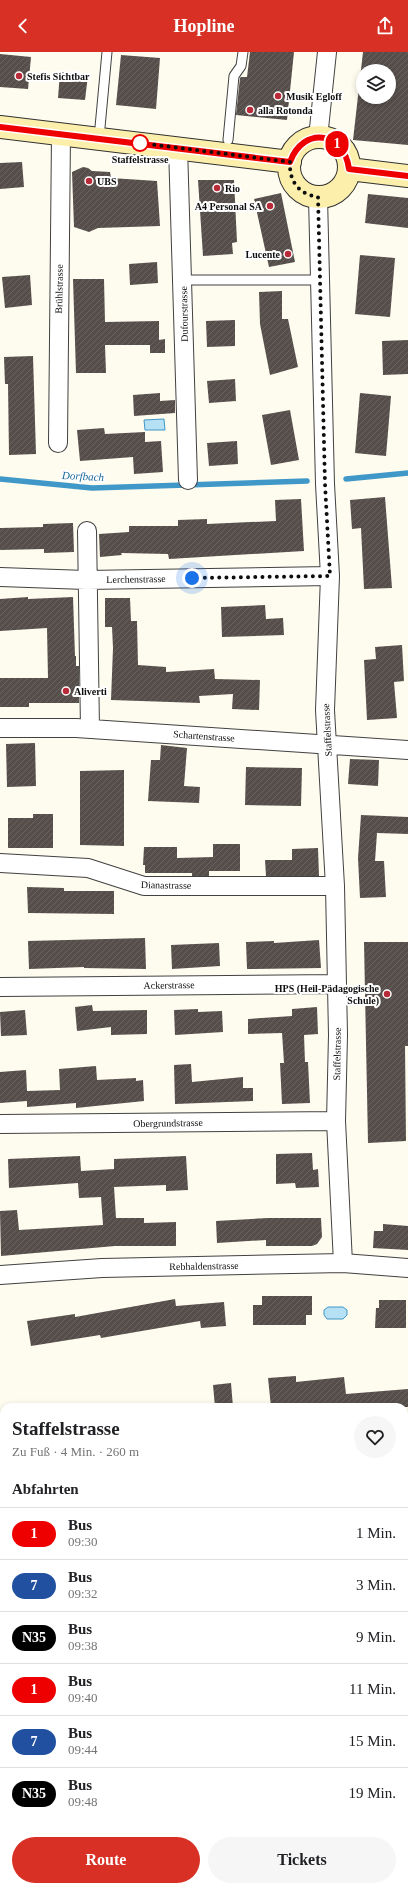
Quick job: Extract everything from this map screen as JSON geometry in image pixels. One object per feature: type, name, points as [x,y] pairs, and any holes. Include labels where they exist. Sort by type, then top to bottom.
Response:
[{"type":"main road","points":[[0,127],[290,162]]},
{"type":"main road","points":[[318,138],[332,141],[344,150],[348,159],[349,169],[346,180],[339,189],[330,195],[318,197],[308,195],[299,190],[293,182],[289,172],[293,152],[299,145],[308,140],[318,138]]},
{"type":"main road","points":[[349,169],[408,176]]},
{"type":"street","points":[[318,138],[327,52]]},
{"type":"street","name":"Brühlstrasse","points":[[58,443],[61,134]]},
{"type":"street","name":"Dufourstrasse","points":[[178,148],[188,480]]},
{"type":"street","name":"Staffelstrasse","points":[[318,197],[325,484],[330,576],[325,710],[335,886],[337,984],[336,1121],[342,1263]]},
{"type":"street","points":[[87,531],[86,580],[90,729]]},
{"type":"street","name":"Lerchenstrasse","points":[[0,577],[86,580],[330,576]]},
{"type":"street","name":"Schartenstrasse","points":[[0,728],[90,729],[408,750]]},
{"type":"street","name":"Dianastrasse","points":[[0,863],[88,868],[144,886],[335,886]]},
{"type":"street","name":"Ackerstrasse","points":[[0,987],[337,984]]},
{"type":"street","name":"Obergrundstrasse","points":[[0,1124],[336,1121]]},
{"type":"street","name":"Rebhaldenstrasse","points":[[0,1275],[102,1268],[342,1263],[408,1268]]},
{"type":"lane","points":[[99,138],[107,52]]},
{"type":"lane","points":[[228,140],[234,76],[241,66],[243,52]]},
{"type":"lane","points":[[183,280],[321,280]]},
{"type":"water","points":[[164,419],[165,430],[145,430],[144,420]]},
{"type":"water","points":[[328,1307],[343,1307],[347,1310],[347,1315],[343,1319],[327,1319],[324,1315],[324,1310]]},
{"type":"building","points":[[250,52],[294,52],[287,120],[236,115],[240,78],[247,77]]},
{"type":"building","points":[[363,52],[408,52],[408,145],[353,140],[357,104],[396,104],[396,64],[362,64]]},
{"type":"building","points":[[0,54],[31,57],[28,89],[0,87]]},
{"type":"building","points":[[121,55],[160,58],[156,109],[116,105]]},
{"type":"building","points":[[60,72],[88,75],[85,100],[58,98]]},
{"type":"building","points":[[22,162],[24,187],[0,189],[0,163]]},
{"type":"building","points":[[83,167],[92,171],[110,172],[111,178],[157,181],[160,226],[98,228],[89,232],[74,227],[72,172]]},
{"type":"building","points":[[198,180],[234,180],[237,242],[232,243],[233,254],[203,256]]},
{"type":"building","points":[[281,193],[295,262],[269,267],[254,199]]},
{"type":"building","points":[[368,194],[408,198],[408,228],[365,223]]},
{"type":"building","points":[[360,255],[395,258],[390,317],[355,314]]},
{"type":"building","points":[[157,262],[158,283],[130,285],[129,264]]},
{"type":"building","points":[[30,275],[32,305],[5,308],[2,277]]},
{"type":"building","points":[[73,279],[104,279],[105,322],[159,321],[159,340],[165,339],[165,353],[150,353],[150,345],[105,345],[106,373],[76,373]]},
{"type":"building","points":[[282,291],[282,319],[288,319],[298,367],[270,375],[260,324],[259,292]]},
{"type":"building","points":[[235,320],[235,346],[207,347],[206,321]]},
{"type":"building","points":[[408,340],[408,374],[383,375],[382,341]]},
{"type":"building","points":[[33,356],[36,454],[9,455],[8,384],[5,384],[4,357]]},
{"type":"building","points":[[235,379],[236,401],[209,403],[207,381]]},
{"type":"building","points":[[160,393],[160,401],[175,400],[175,413],[134,416],[133,395]]},
{"type":"building","points":[[360,393],[391,396],[386,456],[355,453]]},
{"type":"building","points":[[290,410],[299,460],[271,465],[262,415]]},
{"type":"building","points":[[104,428],[105,434],[145,432],[145,442],[161,441],[163,472],[134,474],[133,457],[80,461],[77,430]]},
{"type":"building","points":[[237,441],[238,464],[209,466],[207,443]]},
{"type":"building","points":[[385,497],[392,588],[364,589],[361,528],[352,529],[350,500]]},
{"type":"building","points":[[301,499],[304,551],[169,559],[168,554],[121,553],[122,555],[100,557],[99,534],[129,532],[129,526],[178,526],[178,520],[207,519],[207,524],[276,521],[275,500]]},
{"type":"building","points":[[73,523],[74,552],[44,553],[44,549],[0,550],[0,528],[43,527],[43,524]]},
{"type":"building","points":[[28,597],[28,599],[73,597],[75,656],[76,666],[79,666],[79,703],[29,703],[29,707],[0,707],[0,678],[48,678],[47,628],[0,631],[0,599]]},
{"type":"building","points":[[105,598],[130,598],[131,621],[137,621],[138,665],[166,667],[166,672],[214,669],[215,679],[260,680],[259,710],[232,709],[233,694],[199,696],[200,703],[111,700],[113,648],[112,627],[105,627]]},
{"type":"building","points":[[265,605],[266,619],[283,618],[284,635],[222,637],[221,607]]},
{"type":"building","points":[[402,645],[404,681],[394,682],[397,718],[367,720],[364,660],[376,659],[375,647]]},
{"type":"building","points":[[35,743],[36,786],[7,787],[6,744]]},
{"type":"building","points":[[161,745],[187,748],[184,786],[200,787],[199,803],[148,801],[151,760],[160,760]]},
{"type":"building","points":[[350,759],[379,760],[378,786],[348,784]]},
{"type":"building","points":[[246,767],[302,768],[301,806],[245,805]]},
{"type":"building","points":[[124,770],[124,846],[80,845],[80,771]]},
{"type":"building","points":[[33,814],[53,814],[53,848],[8,848],[8,818],[33,818]]},
{"type":"building","points":[[361,815],[408,817],[408,834],[377,833],[375,861],[384,861],[386,897],[360,898],[358,858]]},
{"type":"building","points":[[213,844],[240,844],[240,871],[209,871],[209,876],[192,876],[192,873],[145,873],[145,865],[143,865],[144,847],[177,847],[177,858],[213,857]]},
{"type":"building","points":[[318,848],[319,876],[266,876],[265,860],[292,860],[292,849]]},
{"type":"building","points":[[27,887],[64,888],[64,891],[114,891],[114,914],[28,913]]},
{"type":"building","points":[[145,938],[146,969],[84,967],[29,969],[28,941]]},
{"type":"building","points":[[319,940],[321,968],[247,969],[246,942],[274,941],[274,943]]},
{"type":"building","name":"HPS (Heil-Pädagogische Schule)","points":[[364,942],[408,942],[408,1046],[405,1046],[406,1141],[368,1143]]},
{"type":"building","points":[[219,943],[220,966],[172,969],[171,945]]},
{"type":"building","points":[[92,1005],[93,1011],[147,1010],[147,1034],[111,1035],[111,1027],[77,1031],[75,1007]]},
{"type":"building","points":[[317,1007],[318,1034],[304,1035],[305,1062],[308,1062],[310,1103],[282,1104],[280,1063],[284,1063],[282,1033],[248,1034],[248,1019],[292,1016],[292,1009]]},
{"type":"building","points":[[198,1009],[198,1012],[222,1011],[223,1032],[175,1035],[174,1010]]},
{"type":"building","points":[[25,1010],[27,1035],[1,1036],[0,1012]]},
{"type":"building","points":[[191,1064],[192,1082],[243,1077],[243,1088],[253,1088],[253,1101],[175,1104],[174,1065]]},
{"type":"building","points":[[96,1066],[97,1080],[136,1078],[136,1081],[143,1080],[144,1101],[76,1108],[76,1103],[27,1107],[27,1101],[0,1103],[0,1072],[26,1070],[27,1091],[60,1090],[59,1069]]},
{"type":"building","points":[[312,1153],[313,1170],[318,1169],[319,1187],[296,1188],[295,1183],[276,1184],[276,1154]]},
{"type":"building","points":[[80,1156],[81,1171],[114,1169],[114,1159],[186,1156],[188,1190],[166,1191],[166,1185],[114,1187],[116,1218],[144,1218],[144,1223],[176,1222],[176,1246],[115,1246],[1,1256],[0,1211],[17,1210],[19,1230],[103,1225],[101,1197],[79,1198],[78,1183],[9,1188],[8,1159]]},
{"type":"building","points":[[268,1218],[321,1218],[322,1237],[317,1244],[312,1246],[266,1246],[266,1240],[217,1243],[216,1221]]},
{"type":"building","points":[[383,1224],[408,1226],[408,1250],[373,1248],[374,1231],[383,1231]]},
{"type":"building","points":[[262,1296],[312,1296],[312,1315],[306,1315],[306,1325],[253,1325],[253,1305],[262,1305]]},
{"type":"building","points":[[175,1299],[176,1306],[224,1302],[226,1326],[201,1328],[200,1321],[101,1338],[100,1335],[31,1346],[27,1321],[75,1314],[75,1317]]},
{"type":"building","points":[[379,1300],[406,1300],[406,1328],[375,1328],[376,1308],[379,1308]]},
{"type":"building","points":[[296,1376],[296,1382],[344,1377],[346,1394],[408,1389],[408,1403],[271,1403],[268,1378]]},
{"type":"building","points":[[231,1383],[233,1403],[215,1403],[213,1385]]},
{"type":"waterway","name":"Dorfbach","points":[[346,479],[408,473]]},
{"type":"waterway","name":"Dorfbach","points":[[0,479],[92,488],[307,481]]},
{"type":"bus line","name":"1","points":[[0,127],[290,162],[293,152],[299,145],[308,140],[318,138],[328,139],[336,143],[344,150],[348,159],[349,169],[408,176]]},
{"type":"place","name":"Stefis Sichtbar","points":[[19,76]]},
{"type":"place","name":"Musik Egloff","points":[[278,96]]},
{"type":"place","name":"alla Rotonda","points":[[250,110]]},
{"type":"place","name":"Staffelstrasse","points":[[140,143]]},
{"type":"place","name":"UBS","points":[[89,181]]},
{"type":"place","name":"Rio","points":[[217,188]]},
{"type":"place","name":"A4 Personal SA","points":[[270,206]]},
{"type":"place","name":"Lucente","points":[[288,254]]},
{"type":"place","name":"Aliverti","points":[[66,691]]},
{"type":"place","name":"HPS (Heil-Pädagogische Schule)","points":[[387,994]]},
{"type":"route","points":[[140,143],[290,162],[289,172],[293,182],[299,190],[308,195],[318,197],[325,484],[330,576],[192,578]]}]
